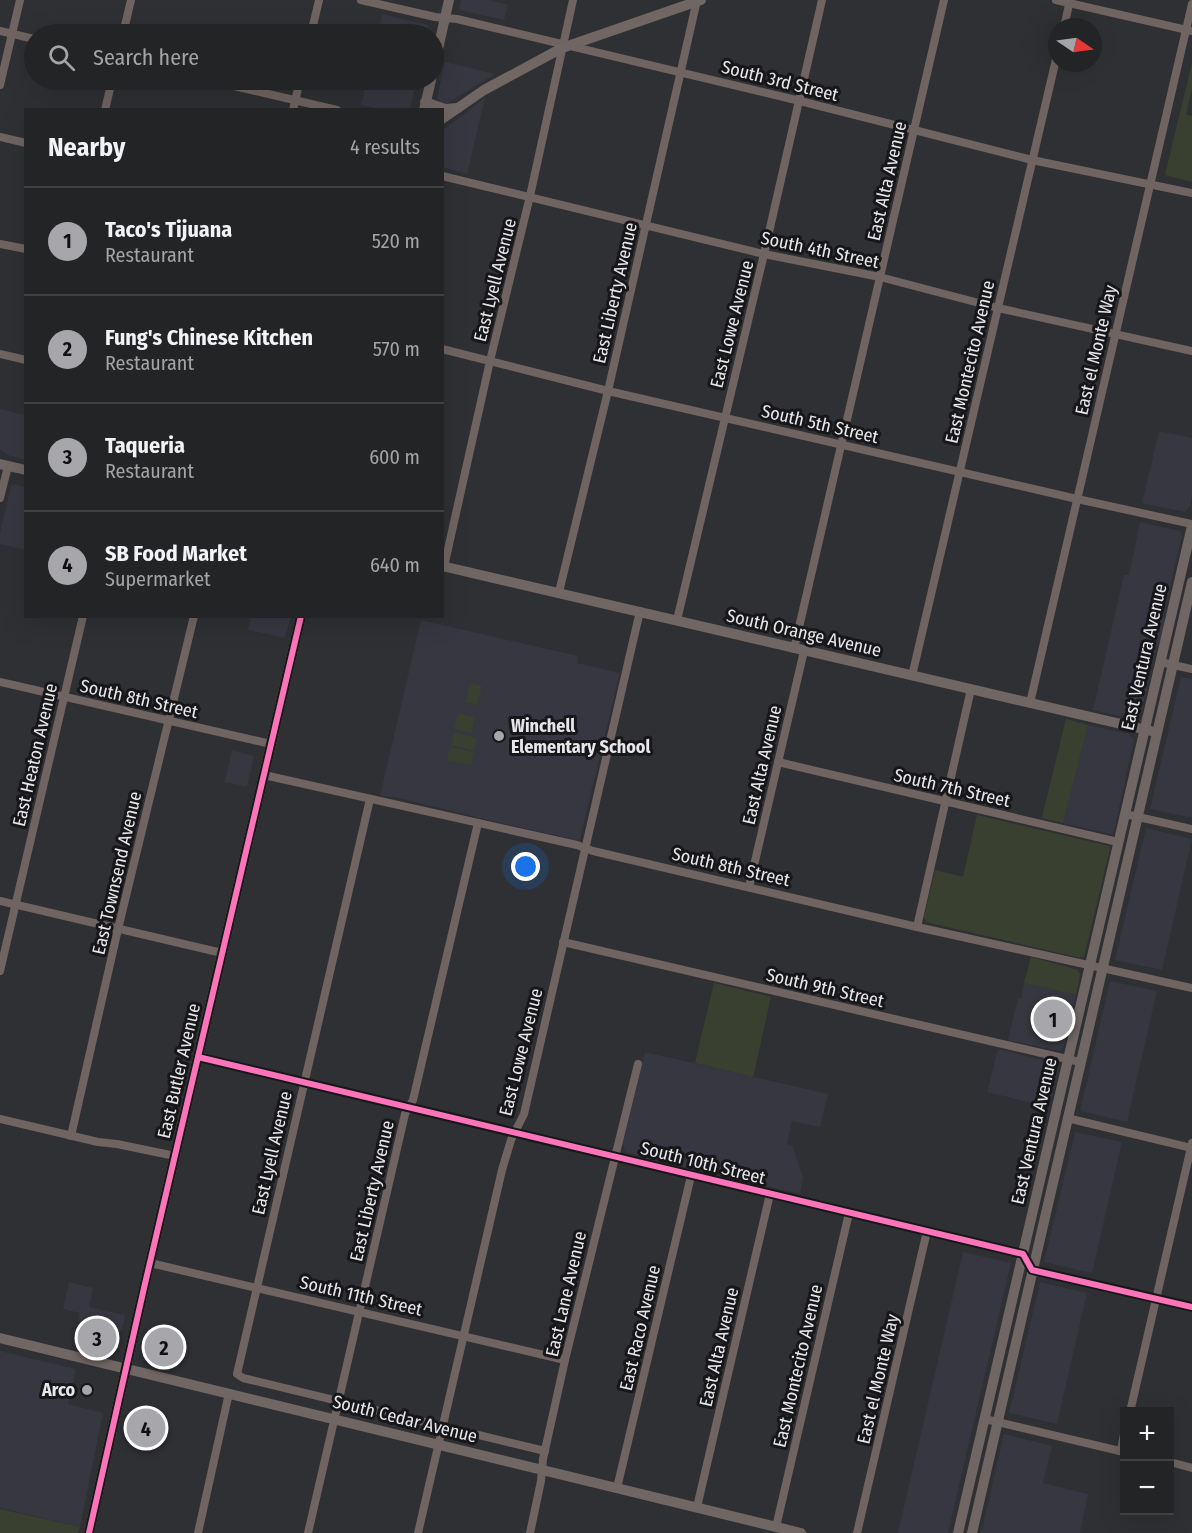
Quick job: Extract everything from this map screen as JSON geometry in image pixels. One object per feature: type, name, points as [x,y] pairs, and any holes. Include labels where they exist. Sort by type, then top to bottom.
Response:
[{"type":"main road","points":[[444,24],[449,0]]},
{"type":"main road","points":[[444,118],[507,77],[564,45],[698,1]]},
{"type":"main road","points":[[425,106],[429,90]]},
{"type":"main road","points":[[444,109],[458,108]]},
{"type":"main road","points":[[4,465],[24,470]]},
{"type":"main road","name":"East Ventura Avenue","points":[[958,1533],[1192,525]]},
{"type":"main road","name":"South Orange Avenue","points":[[444,566],[1157,732]]},
{"type":"main road","name":"East Ventura Avenue","points":[[972,1533],[1192,582]]},
{"type":"main road","name":"East Butler Avenue","points":[[89,1533],[301,618]]},
{"type":"main road","name":"South Cedar Avenue","points":[[0,1338],[801,1533]]},
{"type":"street","points":[[0,85],[20,0]]},
{"type":"street","points":[[125,24],[131,0]]},
{"type":"street","points":[[313,24],[319,0]]},
{"type":"street","name":"South 3rd Street","points":[[361,0],[457,19],[680,72],[1032,160],[1192,193]]},
{"type":"street","name":"East Lyell Avenue","points":[[444,562],[530,196],[573,0]]},
{"type":"street","name":"East Lowe Avenue","points":[[678,620],[822,0]]},
{"type":"street","name":"East Alta Avenue","points":[[749,887],[778,762],[841,444],[944,0]]},
{"type":"street","points":[[1056,0],[1070,1],[1189,31]]},
{"type":"street","name":"East Liberty Avenue","points":[[558,592],[608,391],[698,1]]},
{"type":"street","points":[[1066,18],[1070,1]]},
{"type":"street","name":"East el Monte Way","points":[[1030,703],[1150,184],[1189,31],[1192,4]]},
{"type":"street","points":[[0,31],[24,37]]},
{"type":"street","name":"East Montecito Avenue","points":[[912,676],[1053,72]]},
{"type":"street","points":[[105,108],[110,90]]},
{"type":"street","points":[[252,90],[329,108]]},
{"type":"street","points":[[294,108],[298,90]]},
{"type":"street","points":[[0,137],[24,143]]},
{"type":"street","name":"South 4th Street","points":[[444,176],[764,254],[880,278],[998,308],[1192,351]]},
{"type":"street","points":[[0,244],[24,249]]},
{"type":"street","name":"South 5th Street","points":[[444,350],[608,391],[1192,525]]},
{"type":"street","points":[[0,354],[24,360]]},
{"type":"street","points":[[0,498],[4,465]]},
{"type":"street","name":"East Lowe Avenue","points":[[418,1533],[502,1170],[524,1114],[640,611]]},
{"type":"street","name":"East Heaton Avenue","points":[[0,971],[83,618]]},
{"type":"street","name":"East Townsend Avenue","points":[[71,1136],[118,929],[194,618]]},
{"type":"street","points":[[1160,662],[1192,669]]},
{"type":"street","name":"South 8th Street","points":[[0,682],[271,744]]},
{"type":"street","points":[[917,927],[970,689]]},
{"type":"street","name":"South 7th Street","points":[[778,762],[1118,842]]},
{"type":"street","name":"South 8th Street","points":[[264,775],[917,927],[1192,988]]},
{"type":"street","name":"East Lyell Avenue","points":[[339,1401],[243,1378],[237,1374],[370,799]]},
{"type":"street","points":[[1125,814],[1192,829]]},
{"type":"street","name":"East Liberty Avenue","points":[[308,1533],[405,1114],[413,1100],[478,823]]},
{"type":"street","points":[[0,901],[222,953]]},
{"type":"street","name":"South 9th Street","points":[[562,942],[1080,1062]]},
{"type":"street","name":"South 10th Street","points":[[198,1057],[1023,1254]]},
{"type":"street","name":"East Lane Avenue","points":[[530,1533],[542,1481],[544,1451],[638,1064]]},
{"type":"street","points":[[1067,1118],[1192,1146],[1131,1407]]},
{"type":"street","points":[[0,1119],[71,1136],[175,1156]]},
{"type":"street","name":"East Raco Avenue","points":[[617,1488],[691,1176]]},
{"type":"street","name":"East Alta Avenue","points":[[697,1507],[770,1194]]},
{"type":"street","name":"East Montecito Avenue","points":[[776,1527],[849,1213]]},
{"type":"street","name":"East el Monte Way","points":[[857,1533],[927,1231]]},
{"type":"street","points":[[1023,1254],[1032,1270],[1192,1307]]},
{"type":"street","name":"South 11th Street","points":[[150,1263],[565,1360]]},
{"type":"street","points":[[198,1533],[230,1393]]},
{"type":"street","points":[[339,1401],[544,1451]]},
{"type":"street","points":[[985,1419],[1120,1450]]},
{"type":"street","points":[[1174,1463],[1192,1467]]},
{"type":"shaded area","points":[[461,0],[489,0],[508,5],[504,20],[459,10]]},
{"type":"shaded area","points":[[382,14],[424,24],[380,24]]},
{"type":"shaded area","points":[[445,62],[495,74],[446,104],[440,103],[437,98],[439,90],[444,90]]},
{"type":"shaded area","points":[[365,90],[415,90],[410,108],[376,108],[361,105]]},
{"type":"shaded area","points":[[485,98],[467,174],[444,167],[444,129]]},
{"type":"shaded area","points":[[0,409],[24,415],[24,460],[10,456],[0,450]]},
{"type":"shaded area","points":[[1159,431],[1192,438],[1192,495],[1190,506],[1185,512],[1142,503]]},
{"type":"shaded area","points":[[14,484],[24,487],[24,550],[0,544],[0,533],[11,486]]},
{"type":"shaded area","points":[[1140,522],[1180,531],[1182,535],[1164,614],[1165,626],[1156,648],[1140,717],[1137,720],[1093,710],[1124,575],[1129,575]]},
{"type":"shaded area","points":[[251,618],[291,618],[285,638],[248,630]]},
{"type":"shaded area","name":"Winchell Elementary School","points":[[421,620],[578,656],[577,663],[620,673],[580,838],[577,840],[395,797],[380,796]]},
{"type":"shaded area","points":[[1181,677],[1192,679],[1192,818],[1150,809]]},
{"type":"shaded area","points":[[1088,725],[1128,734],[1134,740],[1114,831],[1111,834],[1063,823]]},
{"type":"shaded area","points":[[232,750],[254,756],[247,787],[225,782]]},
{"type":"shaded area","points":[[1146,828],[1192,839],[1162,970],[1115,960]]},
{"type":"shaded area","points":[[1110,981],[1157,991],[1127,1122],[1080,1111]]},
{"type":"shaded area","points":[[1024,983],[1076,995],[1064,1046],[1060,1051],[1008,1040]]},
{"type":"shaded area","points":[[998,1049],[1057,1064],[1058,1071],[1049,1107],[987,1092]]},
{"type":"shaded area","points":[[645,1052],[828,1094],[820,1127],[792,1121],[787,1144],[792,1145],[803,1177],[800,1194],[625,1152],[623,1144]]},
{"type":"shaded area","points":[[1075,1132],[1122,1142],[1092,1273],[1044,1262]]},
{"type":"shaded area","points":[[963,1252],[1011,1263],[948,1533],[898,1533]]},
{"type":"shaded area","points":[[69,1282],[93,1288],[89,1307],[125,1315],[122,1331],[78,1321],[80,1313],[63,1309]]},
{"type":"shaded area","points":[[1040,1282],[1087,1293],[1057,1424],[1009,1413]]},
{"type":"shaded area","points":[[148,1329],[186,1338],[179,1369],[144,1361],[142,1357]]},
{"type":"shaded area","points":[[0,1351],[76,1369],[68,1404],[103,1413],[80,1527],[0,1508]]},
{"type":"shaded area","points":[[1004,1434],[1052,1446],[1043,1483],[1088,1494],[1080,1533],[981,1533]]},
{"type":"green space","points":[[1192,63],[1192,89],[1186,115],[1192,116],[1192,182],[1165,175]]},
{"type":"green space","points":[[470,683],[482,686],[477,705],[466,702]]},
{"type":"green space","points":[[458,713],[475,717],[471,733],[454,729]]},
{"type":"green space","points":[[1066,719],[1088,725],[1063,823],[1042,818]]},
{"type":"green space","points":[[454,732],[477,738],[474,751],[451,745]]},
{"type":"green space","points":[[450,747],[474,752],[471,765],[447,760]]},
{"type":"green space","points":[[977,815],[1109,846],[1084,957],[926,922],[924,917],[935,870],[963,877]]},
{"type":"green space","points":[[1031,957],[1078,970],[1080,975],[1076,995],[1024,983]]},
{"type":"green space","points":[[714,983],[771,997],[753,1077],[695,1063]]},
{"type":"green space","points":[[0,1509],[80,1527],[78,1533],[0,1533]]},
{"type":"cycle path","points":[[89,1533],[301,618]]},
{"type":"cycle path","points":[[198,1057],[1023,1254],[1032,1270],[1192,1307]]},
{"type":"place","name":"Winchell Elementary School","points":[[499,736]]},
{"type":"place","name":"Taco's Tijuana","points":[[1053,1019]]},
{"type":"place","name":"Taqueria","points":[[97,1338]]},
{"type":"place","name":"Fung's Chinese Kitchen","points":[[164,1347]]},
{"type":"place","name":"Arco","points":[[87,1390]]},
{"type":"place","name":"SB Food Market","points":[[146,1428]]}]
